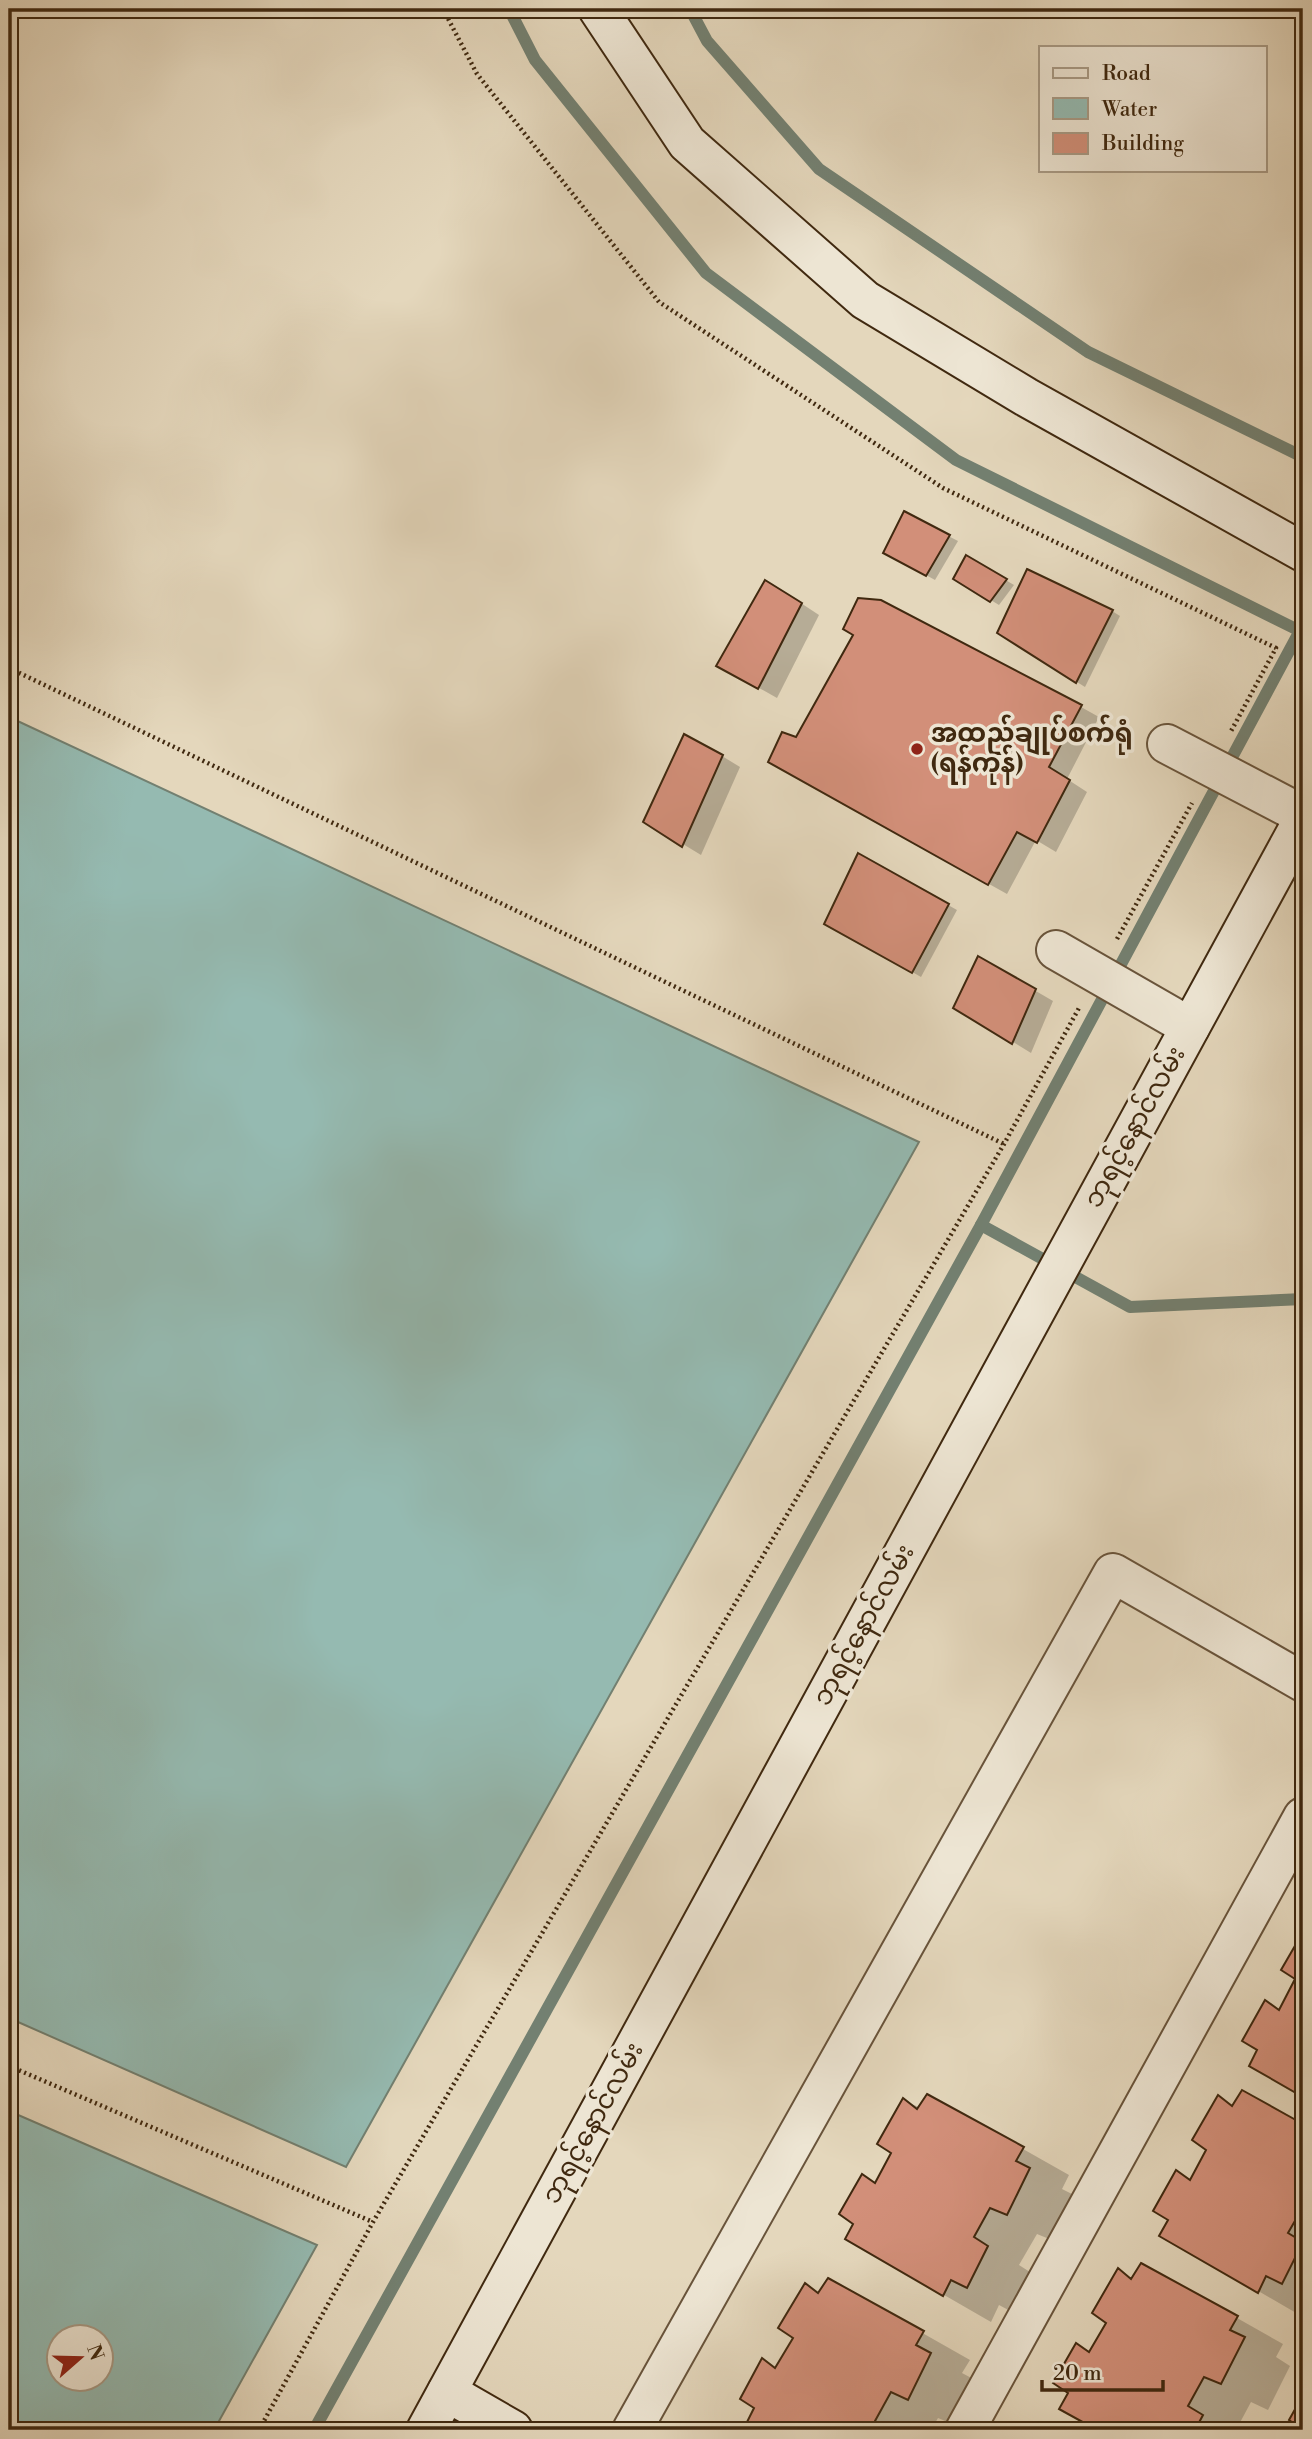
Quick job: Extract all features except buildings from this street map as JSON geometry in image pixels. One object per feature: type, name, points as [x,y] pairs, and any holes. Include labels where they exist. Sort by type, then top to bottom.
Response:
[{"type":"street","points":[[598,9],[687,143],[865,300],[1026,397],[1303,552]]},
{"type":"street","points":[[1167,744],[1303,817]]},
{"type":"street","name":"ဘုရင့်နောင်လမ်း","points":[[426,2430],[1303,817]]},
{"type":"street","points":[[1056,950],[1190,1027]]},
{"type":"street","points":[[632,2430],[1113,1573],[1303,1682]]},
{"type":"street","points":[[965,2430],[1303,1817]]},
{"type":"street","points":[[447,2392],[513,2430]]},
{"type":"path","points":[[443,9],[477,74],[659,302],[943,488],[1276,648],[1223,745]]},
{"type":"path","points":[[9,668],[1004,1144]]},
{"type":"path","points":[[1111,951],[1197,793]]},
{"type":"path","points":[[259,2430],[373,2222],[1004,1144],[1084,999]]},
{"type":"path","points":[[9,2066],[373,2222]]},
{"type":"water","points":[[9,717],[919,1142],[346,2167],[9,2018]]},
{"type":"water","points":[[9,2111],[317,2245],[214,2430],[9,2430]]},
{"type":"waterway","points":[[509,9],[535,60],[706,273],[956,460],[1300,631]]},
{"type":"waterway","points":[[690,9],[707,41],[819,169],[1088,352],[1303,457]]},
{"type":"waterway","points":[[314,2430],[981,1225],[1303,625]]},
{"type":"waterway","points":[[981,1225],[1130,1307],[1303,1299]]},
{"type":"place","name":"အထည်ချုပ်စက်ရုံ (ရန်ကုန်)","points":[[917,749]]}]
